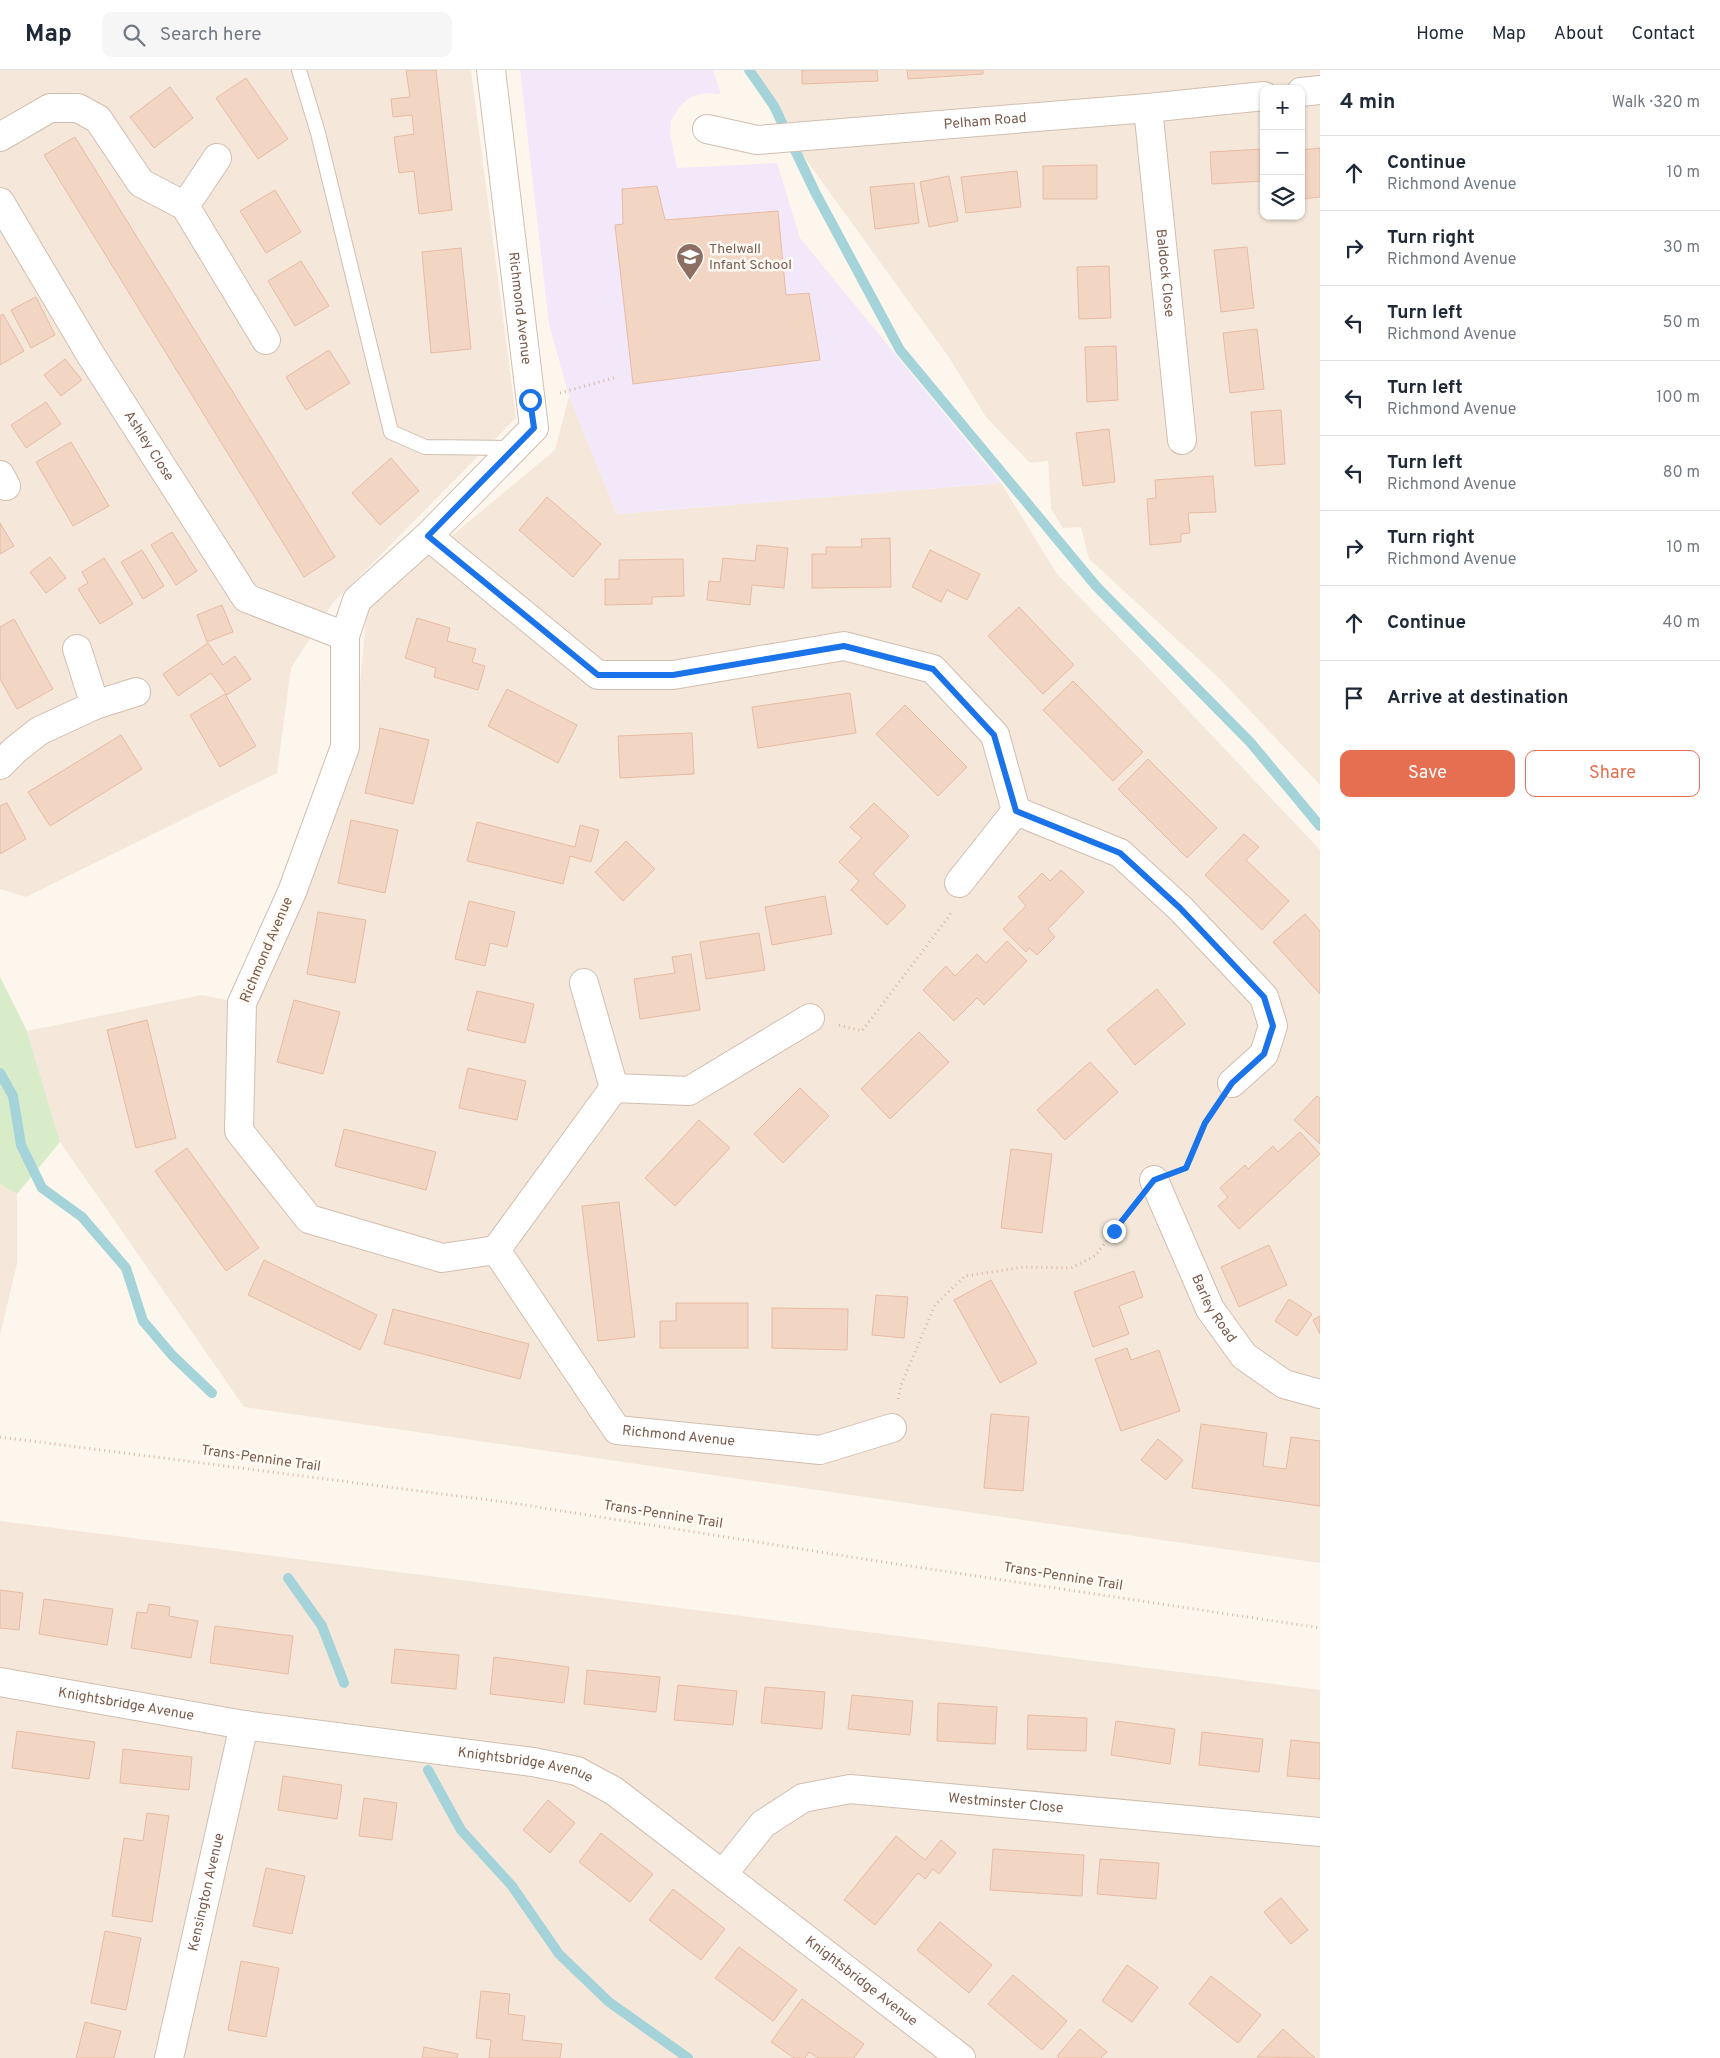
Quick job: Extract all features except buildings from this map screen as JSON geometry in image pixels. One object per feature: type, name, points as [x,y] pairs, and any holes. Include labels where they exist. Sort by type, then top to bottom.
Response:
[{"type":"street","name":"Richmond Avenue","points":[[491,70],[534,428],[428,536],[357,600],[345,636],[345,747],[292,892],[242,1003],[239,1130],[309,1220],[442,1258],[496,1250],[617,1430],[820,1450],[892,1428]]},
{"type":"street","points":[[1305,92],[1320,90]]},
{"type":"street","name":"Pelham Road","points":[[707,130],[757,140],[1148,108],[1260,96]]},
{"type":"street","points":[[0,137],[50,108],[78,108],[98,119],[141,183],[185,206],[266,340]]},
{"type":"street","name":"Baldock Close","points":[[1148,108],[1182,440]]},
{"type":"street","points":[[185,206],[217,158]]},
{"type":"street","name":"Ashley Close","points":[[0,202],[92,357],[246,598],[345,636]]},
{"type":"street","points":[[428,536],[598,675],[673,675],[844,646],[933,669],[994,735],[1016,811]]},
{"type":"street","points":[[77,649],[95,704]]},
{"type":"street","points":[[0,765],[39,731],[95,704],[136,692]]},
{"type":"street","points":[[959,883],[1016,811]]},
{"type":"street","points":[[1016,811],[1120,853],[1180,908],[1264,997],[1273,1026],[1264,1054],[1232,1083]]},
{"type":"street","points":[[584,983],[614,1088]]},
{"type":"street","points":[[614,1088],[689,1091],[810,1018]]},
{"type":"street","points":[[496,1250],[614,1088]]},
{"type":"street","name":"Barley Road","points":[[1154,1180],[1210,1309],[1244,1356],[1284,1384],[1320,1394]]},
{"type":"street","name":"Knightsbridge Avenue","points":[[0,1682],[244,1725],[533,1762],[577,1771],[614,1791],[961,2058]]},
{"type":"street","name":"Kensington Avenue","points":[[169,2058],[244,1725]]},
{"type":"street","name":"Westminster Close","points":[[723,1874],[764,1824],[803,1798],[850,1788],[1320,1832]]},
{"type":"lane","points":[[299,70],[318,133],[391,432],[425,447],[514,448]]},
{"type":"path","points":[[530,400],[617,377]]},
{"type":"path","points":[[810,1018],[862,1031],[950,915],[959,883]]},
{"type":"path","points":[[892,1428],[901,1385],[935,1304],[965,1276],[1024,1267],[1071,1268],[1095,1256],[1154,1180],[1186,1168],[1205,1123],[1232,1083]]},
{"type":"path","name":"Trans-Pennine Trail","points":[[0,1437],[512,1503],[1320,1628]]},
{"type":"shaded area","points":[[0,70],[471,70],[516,418],[332,604],[291,668],[277,773],[26,897],[0,889]]},
{"type":"shaded area","name":"Thelwall Infant School","points":[[520,70],[713,70],[721,94],[705,93],[691,97],[679,107],[671,121],[670,133],[677,168],[777,163],[800,238],[1001,483],[617,514],[569,396],[549,324]]},
{"type":"shaded area","points":[[751,70],[1320,70],[1320,785],[1219,678],[1089,559],[1081,527],[1063,528],[1051,509],[1048,461],[1030,463],[986,417],[948,356],[773,114]]},
{"type":"shaded area","points":[[569,396],[617,514],[1001,483],[1057,574],[1320,850],[1320,1563],[244,1407],[60,1142],[27,1031],[201,995],[252,1005],[353,764],[367,606],[555,450]]},
{"type":"shaded area","points":[[0,1184],[17,1194],[17,1264],[0,1335]]},
{"type":"shaded area","points":[[0,1521],[1320,1690],[1320,2058],[0,2058]]},
{"type":"green space","points":[[0,977],[27,1031],[60,1142],[17,1194],[0,1184]]},
{"type":"waterway","points":[[749,70],[774,106],[815,192],[900,350],[1096,586],[1250,742],[1320,826]]},
{"type":"waterway","points":[[0,1073],[13,1096],[21,1145],[42,1188],[82,1217],[126,1268],[143,1321],[172,1355],[212,1393]]},
{"type":"waterway","points":[[288,1578],[322,1626],[344,1683]]},
{"type":"waterway","points":[[428,1770],[461,1830],[512,1886],[559,1954],[609,2002],[688,2058]]},
{"type":"place","name":"Thelwall Infant School","points":[[690,281]]},
{"type":"route","points":[[530,400],[534,428],[428,536],[598,675],[673,675],[844,646],[933,669],[994,735],[1016,811],[1120,853],[1180,908],[1264,997],[1273,1026],[1264,1054],[1232,1083],[1205,1123],[1186,1168],[1154,1180],[1114,1231]]}]
